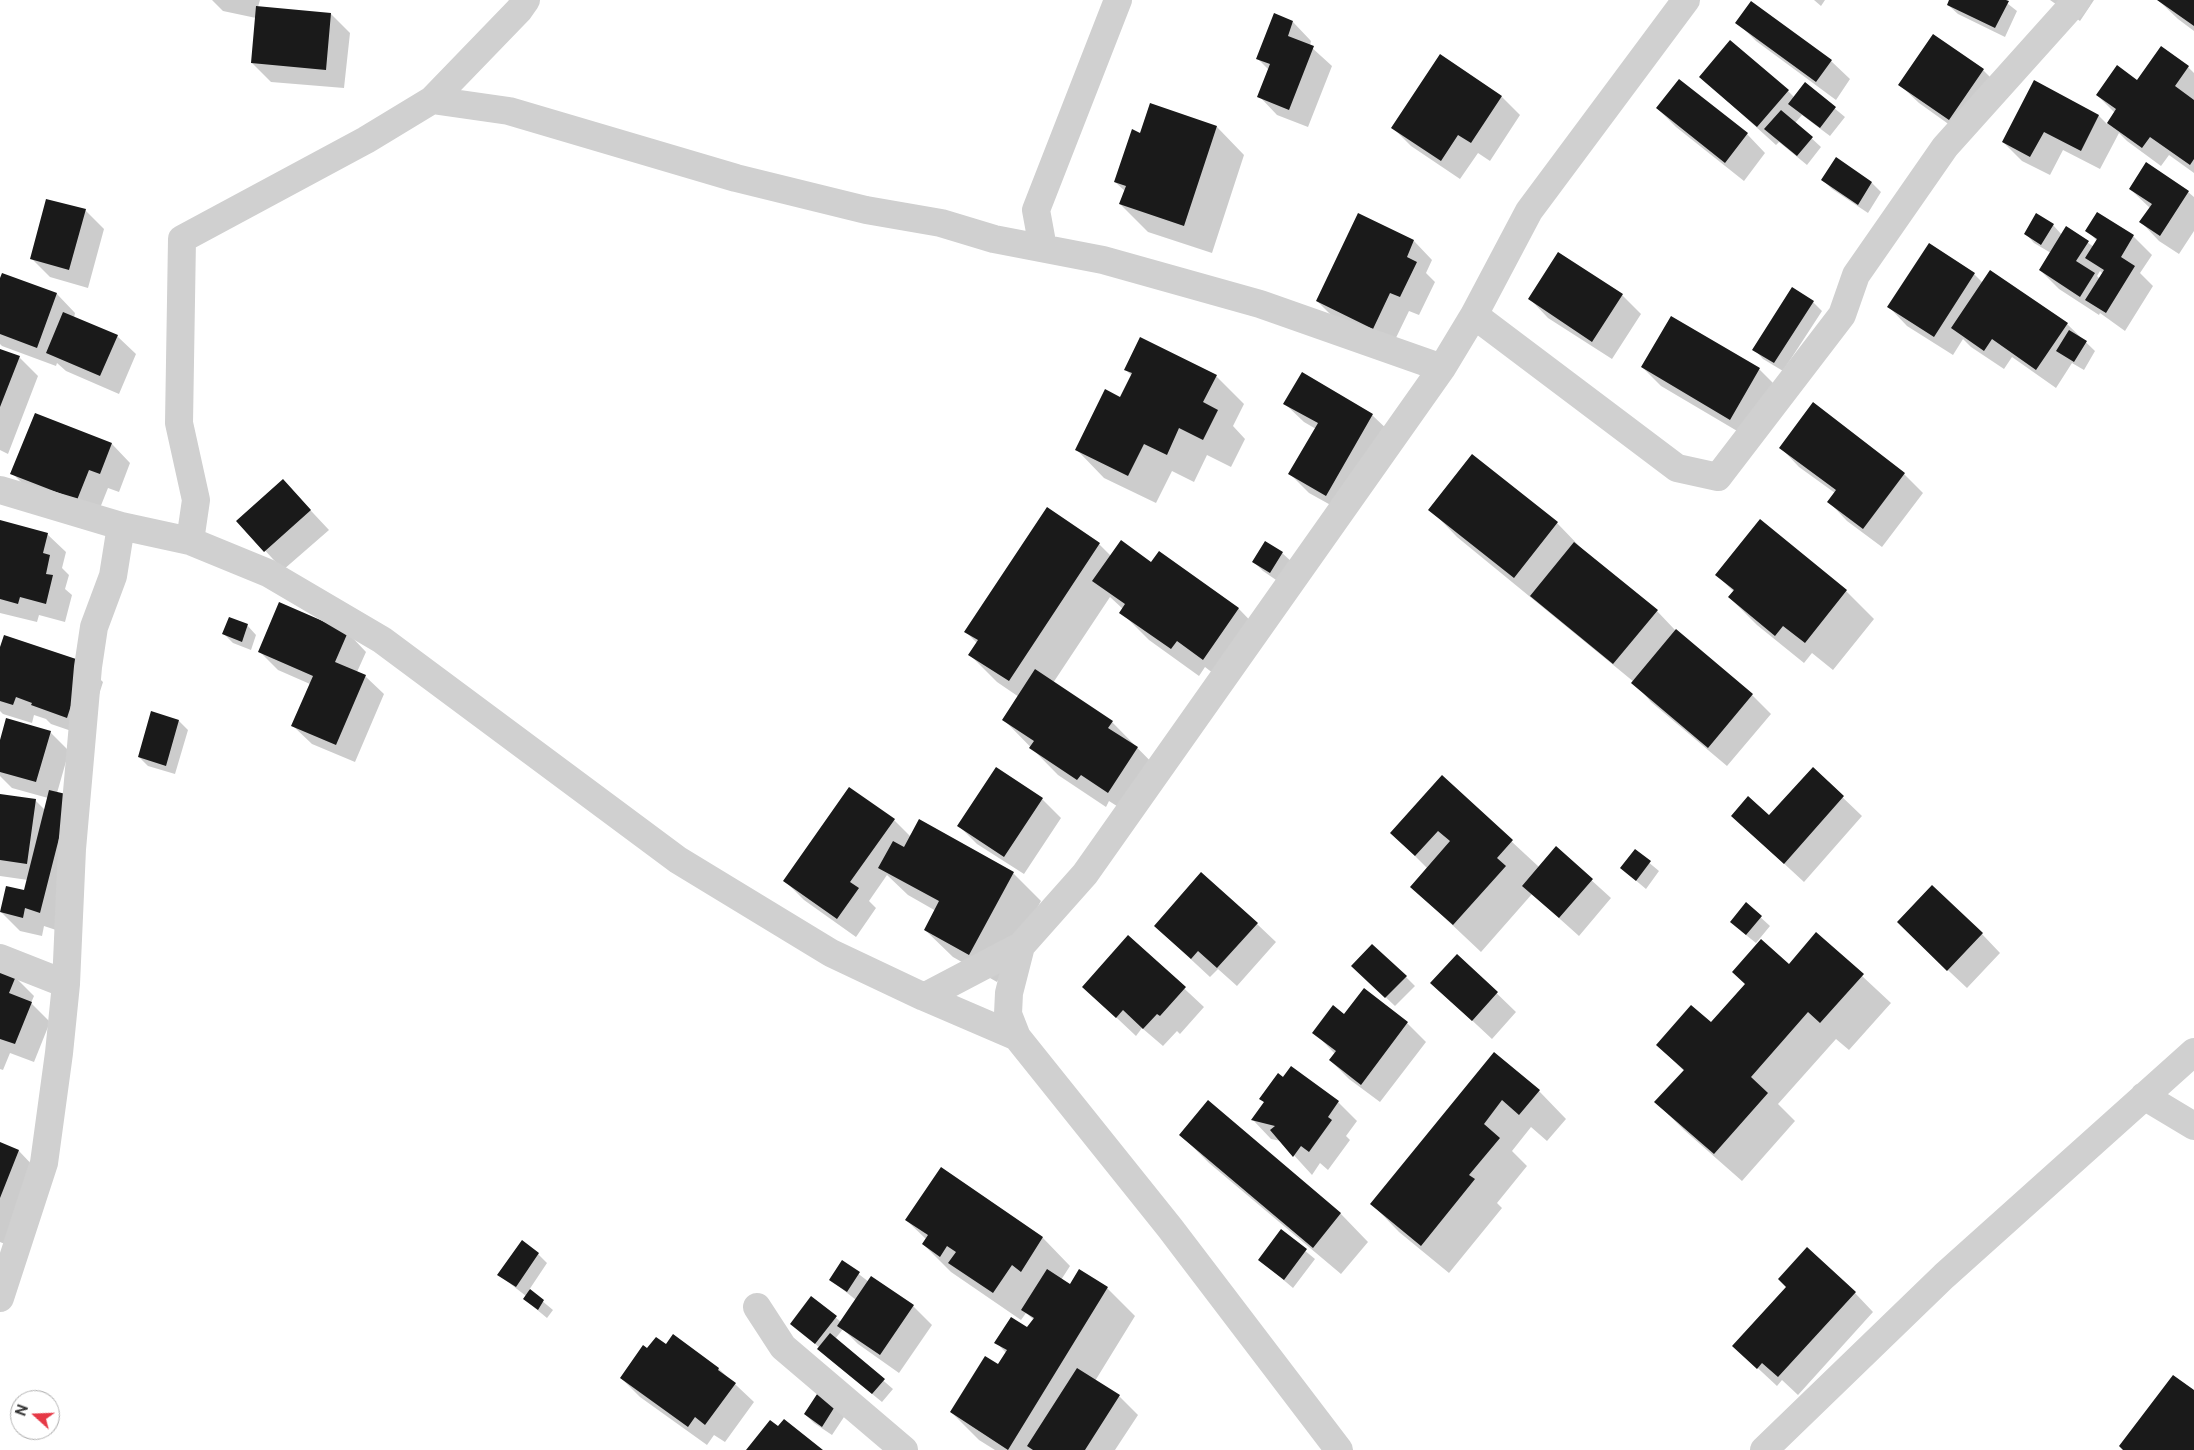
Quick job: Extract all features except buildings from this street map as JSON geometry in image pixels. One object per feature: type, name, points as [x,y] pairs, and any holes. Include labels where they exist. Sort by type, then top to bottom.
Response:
[{"type":"street","points":[[190,541],[196,500],[180,422],[182,238],[366,140],[432,100],[526,0]]},
{"type":"street","points":[[1043,248],[1036,210],[1118,0]]},
{"type":"street","points":[[1474,315],[1677,468],[1718,477],[1842,315],[1856,275],[1945,147],[2077,0]]},
{"type":"street","points":[[924,997],[1021,946],[1085,874],[1442,368],[1474,315],[1529,211],[1676,5]]},
{"type":"street","points":[[432,100],[509,111],[736,178],[866,210],[941,223],[994,239],[1103,260],[1260,304],[1442,368]]},
{"type":"street","points":[[0,490],[121,526],[190,541],[268,573],[382,640],[678,860],[831,953],[924,997],[1017,1036]]},
{"type":"street","points":[[0,1298],[44,1163],[66,984],[72,848],[88,667],[94,627],[113,576],[121,526]]},
{"type":"street","points":[[1021,946],[1009,993],[1008,1014],[1017,1036],[1170,1228],[1338,1450]]},
{"type":"street","points":[[0,958],[66,984]]},
{"type":"street","points":[[1764,1450],[1944,1276],[2194,1052]]},
{"type":"street","points":[[2144,1096],[2194,1126]]},
{"type":"street","points":[[757,1307],[783,1347],[904,1450]]}]
